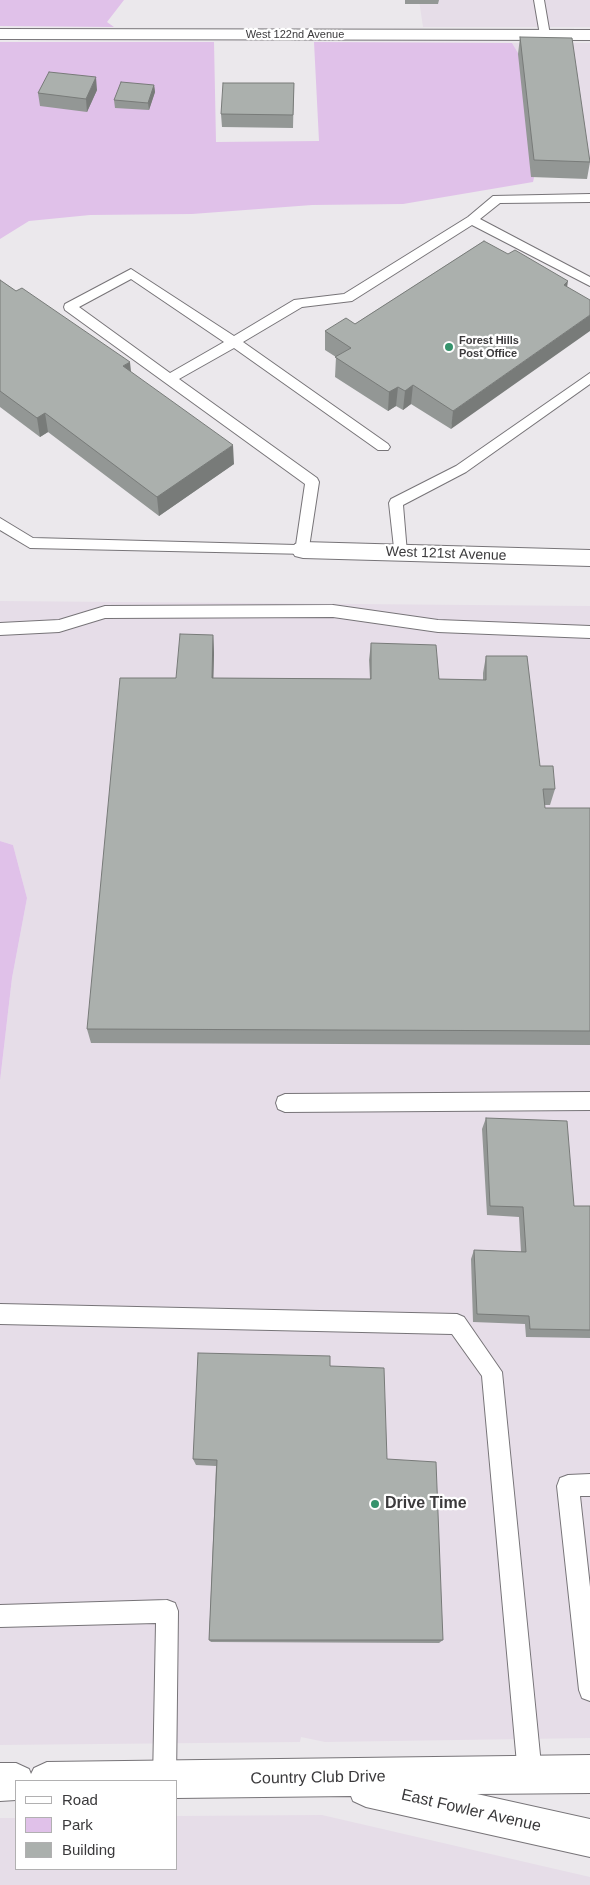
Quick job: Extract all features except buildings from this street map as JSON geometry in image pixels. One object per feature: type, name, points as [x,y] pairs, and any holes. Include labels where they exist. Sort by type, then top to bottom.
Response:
[{"type":"street","name":"West 122nd Avenue","points":[[0,34],[590,35]]},
{"type":"street","name":"West 121st Avenue","points":[[302,550],[590,558]]},
{"type":"street","name":"Country Club Drive","points":[[164,1780],[590,1774]]},
{"type":"street","name":"East Fowler Avenue","points":[[323,1778],[590,1838]]},
{"type":"street","points":[[0,1782],[15,1782]]},
{"type":"lane","points":[[539,0],[545,35]]},
{"type":"lane","points":[[169,379],[299,303],[347,298],[472,220],[498,199],[590,198]]},
{"type":"lane","points":[[472,220],[590,282]]},
{"type":"lane","points":[[0,522],[30,543],[302,550],[312,482],[70,307],[132,273],[383,447]]},
{"type":"lane","points":[[400,553],[396,503],[461,469],[590,377]]},
{"type":"lane","points":[[0,629],[59,626],[105,612],[334,611],[438,626],[590,632]]},
{"type":"lane","points":[[285,1103],[590,1101]]},
{"type":"lane","points":[[0,1314],[457,1324],[492,1372],[530,1775]]},
{"type":"lane","points":[[590,1485],[568,1486],[590,1690]]},
{"type":"lane","points":[[0,1616],[168,1611],[164,1780]]},
{"type":"shaded area","points":[[419,0],[590,0],[590,27],[423,27]]},
{"type":"shaded area","points":[[512,43],[590,43],[590,165],[536,165],[538,86]]},
{"type":"shaded area","points":[[0,601],[590,606],[590,1738],[325,1742],[301,1737],[300,1742],[0,1745],[0,1081],[12,978],[27,898],[13,845],[0,841]]},
{"type":"shaded area","points":[[322,1815],[590,1877],[590,1885],[0,1885],[0,1818],[15,1818],[15,1870],[178,1870],[178,1816]]},
{"type":"green space","points":[[0,0],[124,0],[107,22],[114,27],[0,26]]},
{"type":"green space","points":[[0,42],[214,42],[216,142],[319,141],[314,42],[512,43],[538,86],[543,137],[533,182],[403,204],[312,205],[192,214],[90,215],[29,221],[0,239]]},
{"type":"green space","points":[[0,841],[13,845],[27,898],[12,978],[0,1081]]},
{"type":"place","name":"Forest Hills Post Office","points":[[449,347]]},
{"type":"place","name":"Drive Time","points":[[375,1504]]}]
